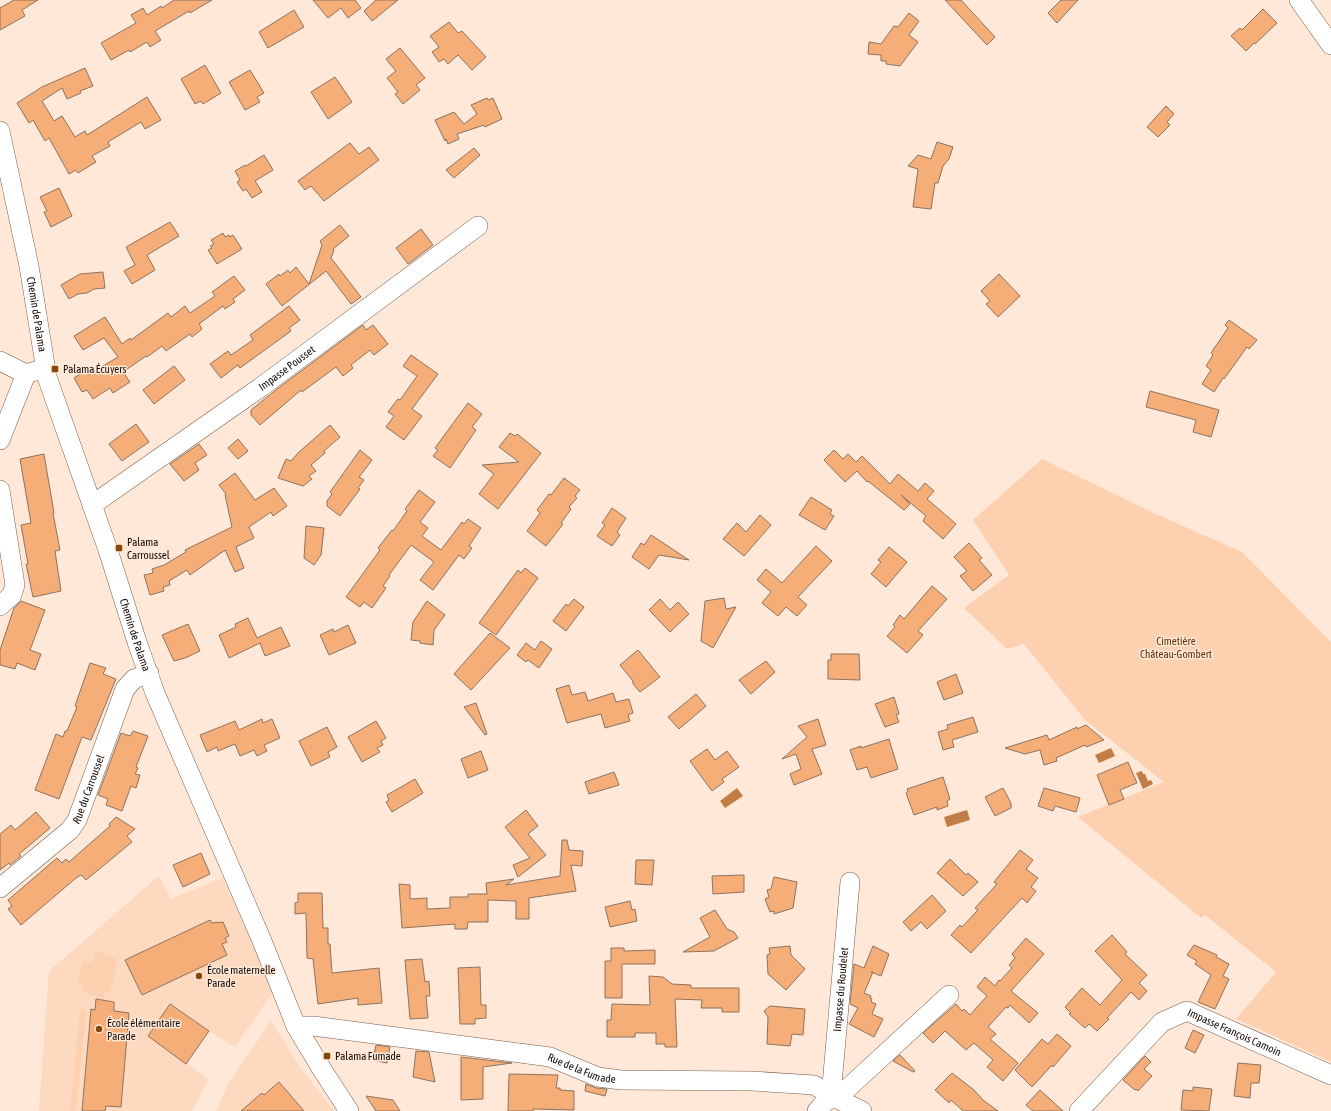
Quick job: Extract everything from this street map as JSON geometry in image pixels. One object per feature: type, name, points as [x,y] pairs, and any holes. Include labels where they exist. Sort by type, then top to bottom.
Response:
[{"type":"street","points":[[1299,0],[1331,45]]},
{"type":"street","name":"Chemin de Palama","points":[[0,131],[28,266],[47,377],[108,550],[155,693],[259,934],[296,1026],[323,1071],[350,1111]]},
{"type":"street","name":"Impasse Pousset","points":[[92,505],[260,387],[478,226]]},
{"type":"street","points":[[0,361],[26,374],[46,368]]},
{"type":"street","points":[[0,440],[26,374]]},
{"type":"street","points":[[0,490],[15,585],[12,595],[0,606]]},
{"type":"street","name":"Rue du Carroussel","points":[[0,888],[70,830],[77,820],[125,689],[134,679],[149,673]]},
{"type":"street","name":"Impasse du Roudelet","points":[[832,1096],[850,882]]},
{"type":"street","points":[[817,1111],[822,1104],[832,1096],[848,1088],[949,996]]},
{"type":"street","name":"Impasse François Camoin","points":[[1079,1111],[1162,1022],[1187,1011],[1331,1075]]},
{"type":"street","name":"Rue de la Fumade","points":[[296,1026],[314,1026],[550,1057],[598,1077],[622,1080],[752,1081],[814,1084],[832,1096],[862,1111]]},
{"type":"shaded area","points":[[1111,748],[1115,756],[1099,763],[1095,755]]},
{"type":"shaded area","points":[[1142,771],[1148,781],[1151,780],[1153,784],[1143,789],[1136,773]]},
{"type":"shaded area","points":[[737,788],[743,796],[725,808],[720,801]]},
{"type":"shaded area","points":[[967,810],[970,820],[947,827],[944,817]]},
{"type":"shaded area","points":[[159,876],[171,899],[223,878],[273,992],[235,1047],[170,1005],[148,1036],[208,1079],[192,1111],[39,1111],[49,971]]},
{"type":"shaded area","points":[[271,1021],[298,1064],[334,1111],[216,1111],[228,1084]]},
{"type":"green space","name":"Cimetière Château-Gombert","points":[[1042,459],[1156,514],[1242,552],[1331,642],[1331,1062],[1236,1019],[1276,972],[1205,915],[1201,918],[1078,817],[1164,782],[1085,720],[1024,644],[1007,649],[964,608],[1009,575],[973,520]]},
{"type":"green space","points":[[96,951],[118,959],[113,971],[117,972],[109,993],[106,992],[103,999],[81,991],[84,984],[76,981],[84,960],[92,963]]},
{"type":"green space","points":[[80,1009],[86,1010],[76,1111],[70,1111]]},
{"type":"building","points":[[14,0],[38,0],[22,10],[25,16],[0,30],[0,8]]},
{"type":"building","points":[[174,0],[212,0],[190,13],[189,11],[155,31],[161,40],[150,47],[147,42],[130,52],[129,50],[111,60],[101,43],[136,23],[131,15],[143,8],[147,15]]},
{"type":"building","points":[[313,0],[355,0],[361,8],[348,18],[341,8],[328,18]]},
{"type":"building","points":[[376,0],[398,0],[372,21],[364,11]]},
{"type":"building","points":[[945,0],[961,0],[995,37],[987,45]]},
{"type":"building","points":[[1061,0],[1078,0],[1057,23],[1048,13]]},
{"type":"building","points":[[1263,9],[1277,23],[1246,51],[1231,36],[1240,28],[1242,30]]},
{"type":"building","points":[[294,10],[304,27],[268,48],[259,32]]},
{"type":"building","points":[[909,13],[919,21],[909,35],[918,42],[900,66],[886,64],[886,61],[881,61],[881,55],[868,54],[869,42],[881,44],[894,26],[898,27]]},
{"type":"building","points":[[449,22],[458,33],[462,31],[486,57],[472,70],[458,55],[448,64],[444,59],[439,62],[432,52],[439,47],[430,36]]},
{"type":"building","points":[[400,48],[425,78],[416,85],[420,90],[403,104],[395,94],[398,92],[387,78],[396,71],[386,59]]},
{"type":"building","points":[[205,65],[221,93],[203,104],[201,101],[195,104],[181,79]]},
{"type":"building","points":[[85,68],[93,86],[80,91],[81,93],[67,99],[62,88],[42,101],[54,121],[62,116],[75,137],[85,131],[87,135],[147,97],[161,120],[145,129],[141,122],[108,142],[110,146],[92,156],[96,162],[78,173],[76,170],[69,174],[49,138],[45,141],[33,120],[29,123],[17,103],[42,87]]},
{"type":"building","points":[[250,70],[264,93],[257,97],[260,102],[245,110],[229,82]]},
{"type":"building","points":[[335,77],[352,102],[328,119],[311,92]]},
{"type":"building","points":[[487,98],[488,100],[493,98],[502,119],[485,127],[484,125],[457,134],[459,139],[448,144],[446,139],[445,141],[435,120],[454,112],[464,124],[477,114],[471,105]]},
{"type":"building","points":[[1166,106],[1174,114],[1167,122],[1170,125],[1158,137],[1147,127]]},
{"type":"building","points":[[937,142],[953,147],[949,159],[943,166],[938,183],[935,183],[931,209],[913,207],[918,169],[908,166],[918,155],[931,159]]},
{"type":"building","points":[[350,143],[359,154],[369,147],[379,160],[324,201],[311,186],[305,190],[298,181]]},
{"type":"building","points":[[474,148],[480,155],[454,178],[446,170]]},
{"type":"building","points":[[264,155],[273,170],[255,181],[262,192],[252,198],[246,189],[243,191],[237,182],[240,180],[235,171]]},
{"type":"building","points":[[59,188],[72,216],[51,227],[44,212],[47,211],[40,197]]},
{"type":"building","points":[[170,222],[179,236],[147,255],[155,270],[132,284],[124,271],[135,265],[126,247]]},
{"type":"building","points":[[340,225],[349,236],[333,249],[331,258],[361,297],[351,304],[326,271],[282,306],[266,284],[279,274],[280,276],[288,270],[290,273],[296,267],[309,284],[322,245],[320,241]]},
{"type":"building","points":[[421,229],[433,245],[408,264],[396,248]]},
{"type":"building","points":[[223,233],[225,237],[229,235],[230,237],[233,235],[242,249],[217,264],[208,250],[212,248],[210,246],[214,244],[211,240]]},
{"type":"building","points":[[103,272],[105,288],[94,289],[87,293],[78,294],[69,299],[61,285],[80,274]]},
{"type":"building","points":[[999,274],[1020,296],[998,317],[986,304],[990,301],[981,291]]},
{"type":"building","points":[[234,276],[245,290],[233,299],[235,302],[225,309],[223,306],[199,324],[202,329],[192,337],[190,334],[166,351],[162,346],[123,372],[130,382],[113,393],[110,388],[93,399],[87,390],[82,392],[74,378],[85,371],[88,375],[118,357],[104,338],[83,350],[74,336],[105,317],[122,344],[130,338],[131,340],[168,313],[171,317],[185,306],[190,313],[215,296],[212,292]]},
{"type":"building","points":[[289,306],[300,320],[289,328],[291,331],[240,368],[238,365],[221,378],[210,364],[228,351],[231,355],[253,340],[250,335]]},
{"type":"building","points":[[1229,320],[1257,340],[1249,349],[1247,347],[1214,392],[1202,384],[1211,370],[1206,366],[1213,355],[1211,353],[1228,328],[1225,325]]},
{"type":"building","points":[[363,325],[366,330],[373,325],[388,344],[374,355],[370,350],[351,365],[353,368],[343,376],[336,367],[302,392],[301,390],[260,425],[251,415],[251,410],[277,389]]},
{"type":"building","points":[[411,355],[438,374],[412,409],[422,416],[404,440],[386,427],[394,416],[388,412],[398,399],[400,400],[417,376],[403,366]]},
{"type":"building","points":[[174,366],[185,380],[154,404],[143,390]]},
{"type":"building","points":[[1150,391],[1219,410],[1211,437],[1193,432],[1196,420],[1146,407]]},
{"type":"building","points":[[468,403],[482,414],[472,427],[476,430],[450,468],[433,456],[438,450],[435,448]]},
{"type":"building","points":[[136,424],[149,442],[122,461],[109,444]]},
{"type":"building","points":[[330,425],[340,437],[311,465],[316,471],[309,476],[312,479],[303,486],[278,478],[286,459],[291,461]]},
{"type":"building","points":[[510,433],[515,436],[517,434],[541,453],[498,509],[479,494],[494,474],[482,465],[519,462],[499,447]]},
{"type":"building","points":[[238,439],[248,451],[238,459],[228,448]]},
{"type":"building","points":[[199,444],[207,455],[195,463],[199,470],[184,481],[170,464]]},
{"type":"building","points":[[360,450],[372,460],[359,477],[364,480],[358,488],[360,489],[340,516],[327,506],[327,501],[332,494],[330,492]]},
{"type":"building","points":[[834,450],[843,459],[848,454],[856,462],[862,456],[890,484],[898,474],[918,491],[925,483],[934,491],[927,499],[956,524],[943,539],[923,521],[926,516],[901,495],[910,504],[904,510],[868,481],[867,482],[857,471],[845,482],[824,460]]},
{"type":"building","points":[[44,454],[60,550],[55,551],[61,591],[33,597],[26,564],[28,564],[21,525],[31,523],[20,459]]},
{"type":"building","points":[[235,473],[255,500],[274,488],[287,506],[273,516],[271,512],[249,527],[254,538],[236,547],[244,568],[235,572],[225,550],[190,575],[187,570],[169,581],[170,585],[163,587],[164,591],[150,595],[144,575],[153,573],[152,569],[164,565],[186,552],[185,550],[232,527],[226,494],[219,485]]},
{"type":"building","points":[[564,478],[580,490],[575,496],[577,498],[569,507],[571,509],[561,523],[563,524],[546,546],[527,531],[540,513],[537,510]]},
{"type":"building","points":[[419,490],[435,502],[420,522],[428,528],[422,536],[441,550],[462,522],[464,524],[468,519],[481,528],[469,546],[472,548],[464,559],[459,555],[433,590],[420,580],[434,562],[411,545],[389,575],[390,576],[383,586],[386,588],[372,608],[364,602],[360,607],[346,597],[380,550],[378,548],[392,530],[393,531],[407,511],[405,509]]},
{"type":"building","points":[[811,497],[832,510],[830,514],[834,516],[825,530],[799,515]]},
{"type":"building","points":[[612,508],[626,518],[617,532],[620,535],[612,546],[597,536],[605,525],[602,523]]},
{"type":"building","points":[[760,515],[771,525],[744,556],[723,539],[737,523],[746,532]]},
{"type":"building","points":[[306,526],[324,528],[321,555],[314,565],[304,558]]},
{"type":"building","points":[[651,535],[689,560],[659,555],[649,569],[632,557],[641,543],[644,545]]},
{"type":"building","points":[[969,543],[982,558],[979,560],[992,575],[973,591],[960,576],[967,571],[954,557]]},
{"type":"building","points":[[816,546],[832,561],[798,597],[807,605],[797,616],[786,607],[778,616],[762,603],[771,592],[757,580],[766,569],[782,583]]},
{"type":"building","points":[[889,547],[907,562],[886,587],[871,574],[881,562],[878,560]]},
{"type":"building","points":[[525,568],[538,578],[496,635],[479,623],[518,570],[521,573]]},
{"type":"building","points":[[932,586],[947,599],[918,631],[923,635],[907,653],[887,636],[895,627],[893,625],[900,615],[904,619]]},
{"type":"building","points":[[724,598],[726,609],[736,607],[713,648],[701,641],[705,601]]},
{"type":"building","points":[[574,599],[584,607],[566,631],[553,621],[566,604],[568,606]]},
{"type":"building","points":[[660,599],[670,610],[678,602],[689,614],[670,632],[649,610]]},
{"type":"building","points":[[21,601],[45,610],[30,650],[41,654],[35,670],[17,663],[15,669],[0,665],[0,650],[14,608]]},
{"type":"building","points":[[427,601],[445,615],[434,630],[433,645],[411,640],[413,622]]},
{"type":"building","points":[[248,618],[257,638],[281,627],[290,646],[265,656],[260,643],[229,658],[219,635],[236,627],[235,624]]},
{"type":"building","points":[[188,624],[200,651],[174,661],[162,635]]},
{"type":"building","points":[[348,625],[356,643],[329,655],[320,635],[333,629],[334,632]]},
{"type":"building","points":[[490,633],[510,648],[471,690],[454,674]]},
{"type":"building","points":[[541,641],[552,649],[539,668],[528,660],[526,662],[517,655],[526,643],[535,650]]},
{"type":"building","points":[[638,650],[660,677],[640,692],[620,665]]},
{"type":"building","points":[[831,654],[859,654],[860,680],[828,679],[828,660],[831,660]]},
{"type":"building","points":[[766,661],[775,672],[751,694],[739,680]]},
{"type":"building","points":[[90,663],[106,668],[103,674],[116,679],[91,740],[82,737],[59,799],[35,790],[56,734],[63,737],[65,731],[67,731],[77,707],[75,706]]},
{"type":"building","points":[[956,674],[963,693],[944,700],[937,682]]},
{"type":"building","points":[[569,685],[572,695],[585,692],[588,701],[613,693],[616,702],[629,699],[633,713],[628,715],[630,721],[605,728],[601,714],[567,723],[556,689]]},
{"type":"building","points":[[696,694],[706,706],[679,729],[668,717]]},
{"type":"building","points":[[894,697],[899,714],[896,715],[899,722],[885,727],[875,704]]},
{"type":"building","points":[[476,703],[487,734],[485,735],[464,707]]},
{"type":"building","points":[[973,717],[978,732],[952,740],[954,747],[943,750],[938,732],[948,729],[947,725]]},
{"type":"building","points":[[262,719],[263,723],[272,719],[280,738],[264,745],[267,751],[257,756],[254,750],[240,756],[235,744],[218,751],[217,747],[207,752],[200,735],[235,721],[239,730]]},
{"type":"building","points":[[818,719],[826,745],[812,749],[822,774],[794,785],[790,774],[801,769],[796,754],[782,759],[807,737],[798,726]]},
{"type":"building","points":[[376,721],[386,738],[381,741],[383,745],[377,748],[380,752],[362,762],[348,737]]},
{"type":"building","points":[[1086,725],[1104,740],[1086,747],[1085,745],[1056,758],[1057,761],[1044,765],[1040,750],[1025,754],[1005,748],[1047,735],[1049,740],[1077,727],[1077,729]]},
{"type":"building","points":[[327,727],[337,747],[328,752],[330,757],[311,766],[299,741]]},
{"type":"building","points":[[133,731],[148,736],[136,767],[138,768],[135,774],[140,775],[136,788],[131,786],[122,811],[106,805],[108,799],[98,795],[121,733],[130,736]]},
{"type":"building","points":[[889,739],[898,769],[871,778],[867,767],[857,770],[850,750]]},
{"type":"building","points":[[707,749],[715,760],[727,751],[739,767],[722,779],[724,782],[712,791],[690,761]]},
{"type":"building","points":[[481,751],[488,770],[468,778],[461,759]]},
{"type":"building","points":[[1128,762],[1137,783],[1120,790],[1124,799],[1109,805],[1097,775]]},
{"type":"building","points":[[614,772],[619,785],[589,794],[585,782]]},
{"type":"building","points":[[943,777],[950,799],[947,801],[948,806],[937,810],[937,807],[914,815],[906,793],[908,791],[907,789]]},
{"type":"building","points":[[415,779],[423,793],[392,812],[386,802],[389,800],[387,795]]},
{"type":"building","points":[[1003,788],[1011,803],[1011,808],[995,816],[985,797]]},
{"type":"building","points":[[1044,788],[1080,798],[1076,812],[1055,806],[1053,811],[1038,806]]},
{"type":"building","points":[[526,810],[538,826],[528,834],[546,855],[518,877],[513,865],[530,858],[505,827]]},
{"type":"building","points":[[36,812],[50,828],[19,854],[21,856],[10,865],[9,863],[0,870],[0,834],[11,825],[15,830]]},
{"type":"building","points":[[116,817],[135,829],[127,836],[132,842],[86,880],[81,875],[76,878],[21,925],[8,909],[12,906],[8,900],[57,858],[62,863],[66,859],[69,862],[110,826],[109,824]]},
{"type":"building","points":[[562,840],[567,840],[569,850],[583,851],[582,866],[571,865],[576,891],[529,898],[529,919],[516,919],[516,901],[488,900],[488,922],[468,922],[467,929],[455,929],[455,924],[402,928],[399,884],[410,885],[410,899],[427,898],[427,909],[450,908],[450,897],[468,897],[468,894],[487,894],[486,883],[514,879],[506,885],[560,876]]},
{"type":"building","points":[[1020,850],[1033,860],[1026,869],[1038,878],[1031,887],[1036,891],[1027,903],[1022,898],[971,953],[951,935],[960,925],[962,927],[978,910],[975,908],[997,884],[994,882]]},
{"type":"building","points":[[201,853],[210,874],[183,887],[173,865]]},
{"type":"building","points":[[950,859],[966,875],[968,873],[978,882],[963,896],[937,873]]},
{"type":"building","points":[[636,860],[654,860],[652,885],[635,884]]},
{"type":"building","points":[[744,875],[744,892],[713,894],[712,876]]},
{"type":"building","points":[[774,877],[797,882],[793,908],[774,914],[774,911],[770,912],[765,899],[769,897],[767,890],[771,889]]},
{"type":"building","points":[[298,893],[322,893],[323,928],[328,928],[328,944],[330,944],[332,973],[379,968],[382,1003],[358,1005],[358,998],[318,1004],[313,959],[307,958],[306,913],[295,914],[295,903],[298,902]]},
{"type":"building","points":[[932,895],[946,911],[927,929],[921,922],[911,931],[903,922]]},
{"type":"building","points":[[630,901],[632,910],[635,909],[637,921],[610,927],[605,907]]},
{"type":"building","points":[[715,910],[727,929],[734,932],[738,938],[714,951],[683,952],[710,937],[700,918]]},
{"type":"building","points":[[210,920],[212,923],[223,922],[229,936],[225,938],[227,942],[222,944],[227,955],[142,995],[125,960]]},
{"type":"building","points":[[1112,935],[1127,952],[1125,954],[1147,975],[1139,983],[1147,991],[1139,1000],[1131,992],[1097,1031],[1089,1024],[1085,1028],[1069,1014],[1071,1013],[1065,1007],[1082,988],[1100,1005],[1122,980],[1095,951]]},
{"type":"building","points":[[1026,938],[1044,954],[1011,991],[1038,1013],[1029,1023],[1010,1005],[1008,1008],[1006,1007],[988,1027],[996,1034],[990,1039],[1018,1063],[1003,1081],[987,1067],[993,1060],[974,1043],[966,1050],[945,1031],[933,1043],[923,1033],[956,1004],[962,1011],[964,1009],[970,1015],[987,996],[977,987],[985,977],[995,986],[999,980],[1000,981],[1012,968],[1009,965],[1015,958],[1012,954]]},
{"type":"building","points":[[1194,945],[1217,955],[1216,957],[1229,964],[1223,976],[1229,979],[1215,1009],[1198,1002],[1211,975],[1195,964],[1197,961],[1187,955]]},
{"type":"building","points":[[790,946],[791,955],[805,969],[786,990],[768,974],[767,955],[770,954],[769,948]]},
{"type":"building","points":[[873,946],[889,954],[881,976],[873,973],[864,993],[871,996],[871,1002],[876,1004],[872,1014],[883,1019],[874,1037],[849,1024],[858,1008],[850,1004],[854,964],[864,968]]},
{"type":"building","points":[[611,948],[624,948],[624,951],[655,950],[655,964],[622,964],[622,998],[605,998],[605,961],[611,961]]},
{"type":"building","points":[[422,959],[425,982],[429,981],[430,996],[426,996],[428,1018],[410,1019],[405,960]]},
{"type":"building","points":[[480,967],[481,1005],[486,1005],[486,1018],[475,1019],[475,1024],[460,1024],[458,968]]},
{"type":"building","points":[[649,976],[663,977],[672,984],[691,985],[691,988],[739,988],[739,1012],[722,1012],[722,1008],[701,1008],[702,1000],[675,999],[677,1047],[665,1047],[665,1044],[656,1044],[656,1033],[635,1033],[635,1037],[607,1037],[607,1020],[611,1020],[612,1004],[650,1005]]},
{"type":"building","points":[[96,999],[114,1002],[114,1011],[129,1013],[121,1107],[106,1106],[105,1111],[82,1111],[91,1009],[95,1010]]},
{"type":"building","points":[[170,1004],[209,1031],[186,1064],[148,1036]]},
{"type":"building","points":[[770,1006],[805,1009],[803,1035],[792,1034],[790,1046],[767,1044],[768,1017],[764,1011]]},
{"type":"building","points":[[1193,1030],[1204,1035],[1195,1053],[1185,1048]]},
{"type":"building","points":[[1057,1034],[1071,1046],[1053,1067],[1052,1065],[1032,1087],[1015,1070],[1042,1039],[1048,1044]]},
{"type":"building","points":[[376,1045],[390,1047],[387,1063],[373,1060]]},
{"type":"building","points":[[416,1051],[429,1052],[435,1082],[413,1077]]},
{"type":"building","points":[[900,1055],[915,1071],[913,1072],[893,1061]]},
{"type":"building","points":[[1145,1056],[1151,1062],[1144,1069],[1152,1076],[1138,1091],[1123,1080]]},
{"type":"building","points":[[461,1057],[512,1063],[483,1067],[483,1099],[461,1100]]},
{"type":"building","points":[[1238,1063],[1261,1065],[1259,1083],[1251,1083],[1250,1098],[1234,1096]]},
{"type":"building","points":[[952,1073],[998,1111],[963,1111],[951,1100],[949,1103],[935,1090]]},
{"type":"building","points":[[509,1074],[558,1075],[556,1088],[560,1088],[560,1090],[574,1091],[574,1110],[533,1109],[533,1111],[508,1111]]},
{"type":"building","points":[[279,1082],[304,1111],[241,1111],[262,1093],[264,1095]]},
{"type":"building","points":[[586,1084],[596,1088],[607,1089],[605,1096],[585,1091]]},
{"type":"building","points":[[1193,1087],[1212,1089],[1209,1111],[1181,1110],[1183,1090],[1193,1091]]},
{"type":"building","points":[[1040,1090],[1063,1111],[1033,1111],[1026,1105]]},
{"type":"building","points":[[366,1096],[393,1100],[400,1111],[376,1111]]},
{"type":"place","name":"Palama Écuyers","points":[[55,369]]},
{"type":"place","name":"Palama Carroussel","points":[[119,548]]},
{"type":"place","name":"École maternelle Parade","points":[[199,976]]},
{"type":"place","name":"École élémentaire Parade","points":[[99,1029]]},
{"type":"place","name":"Palama Fumade","points":[[327,1056]]}]
